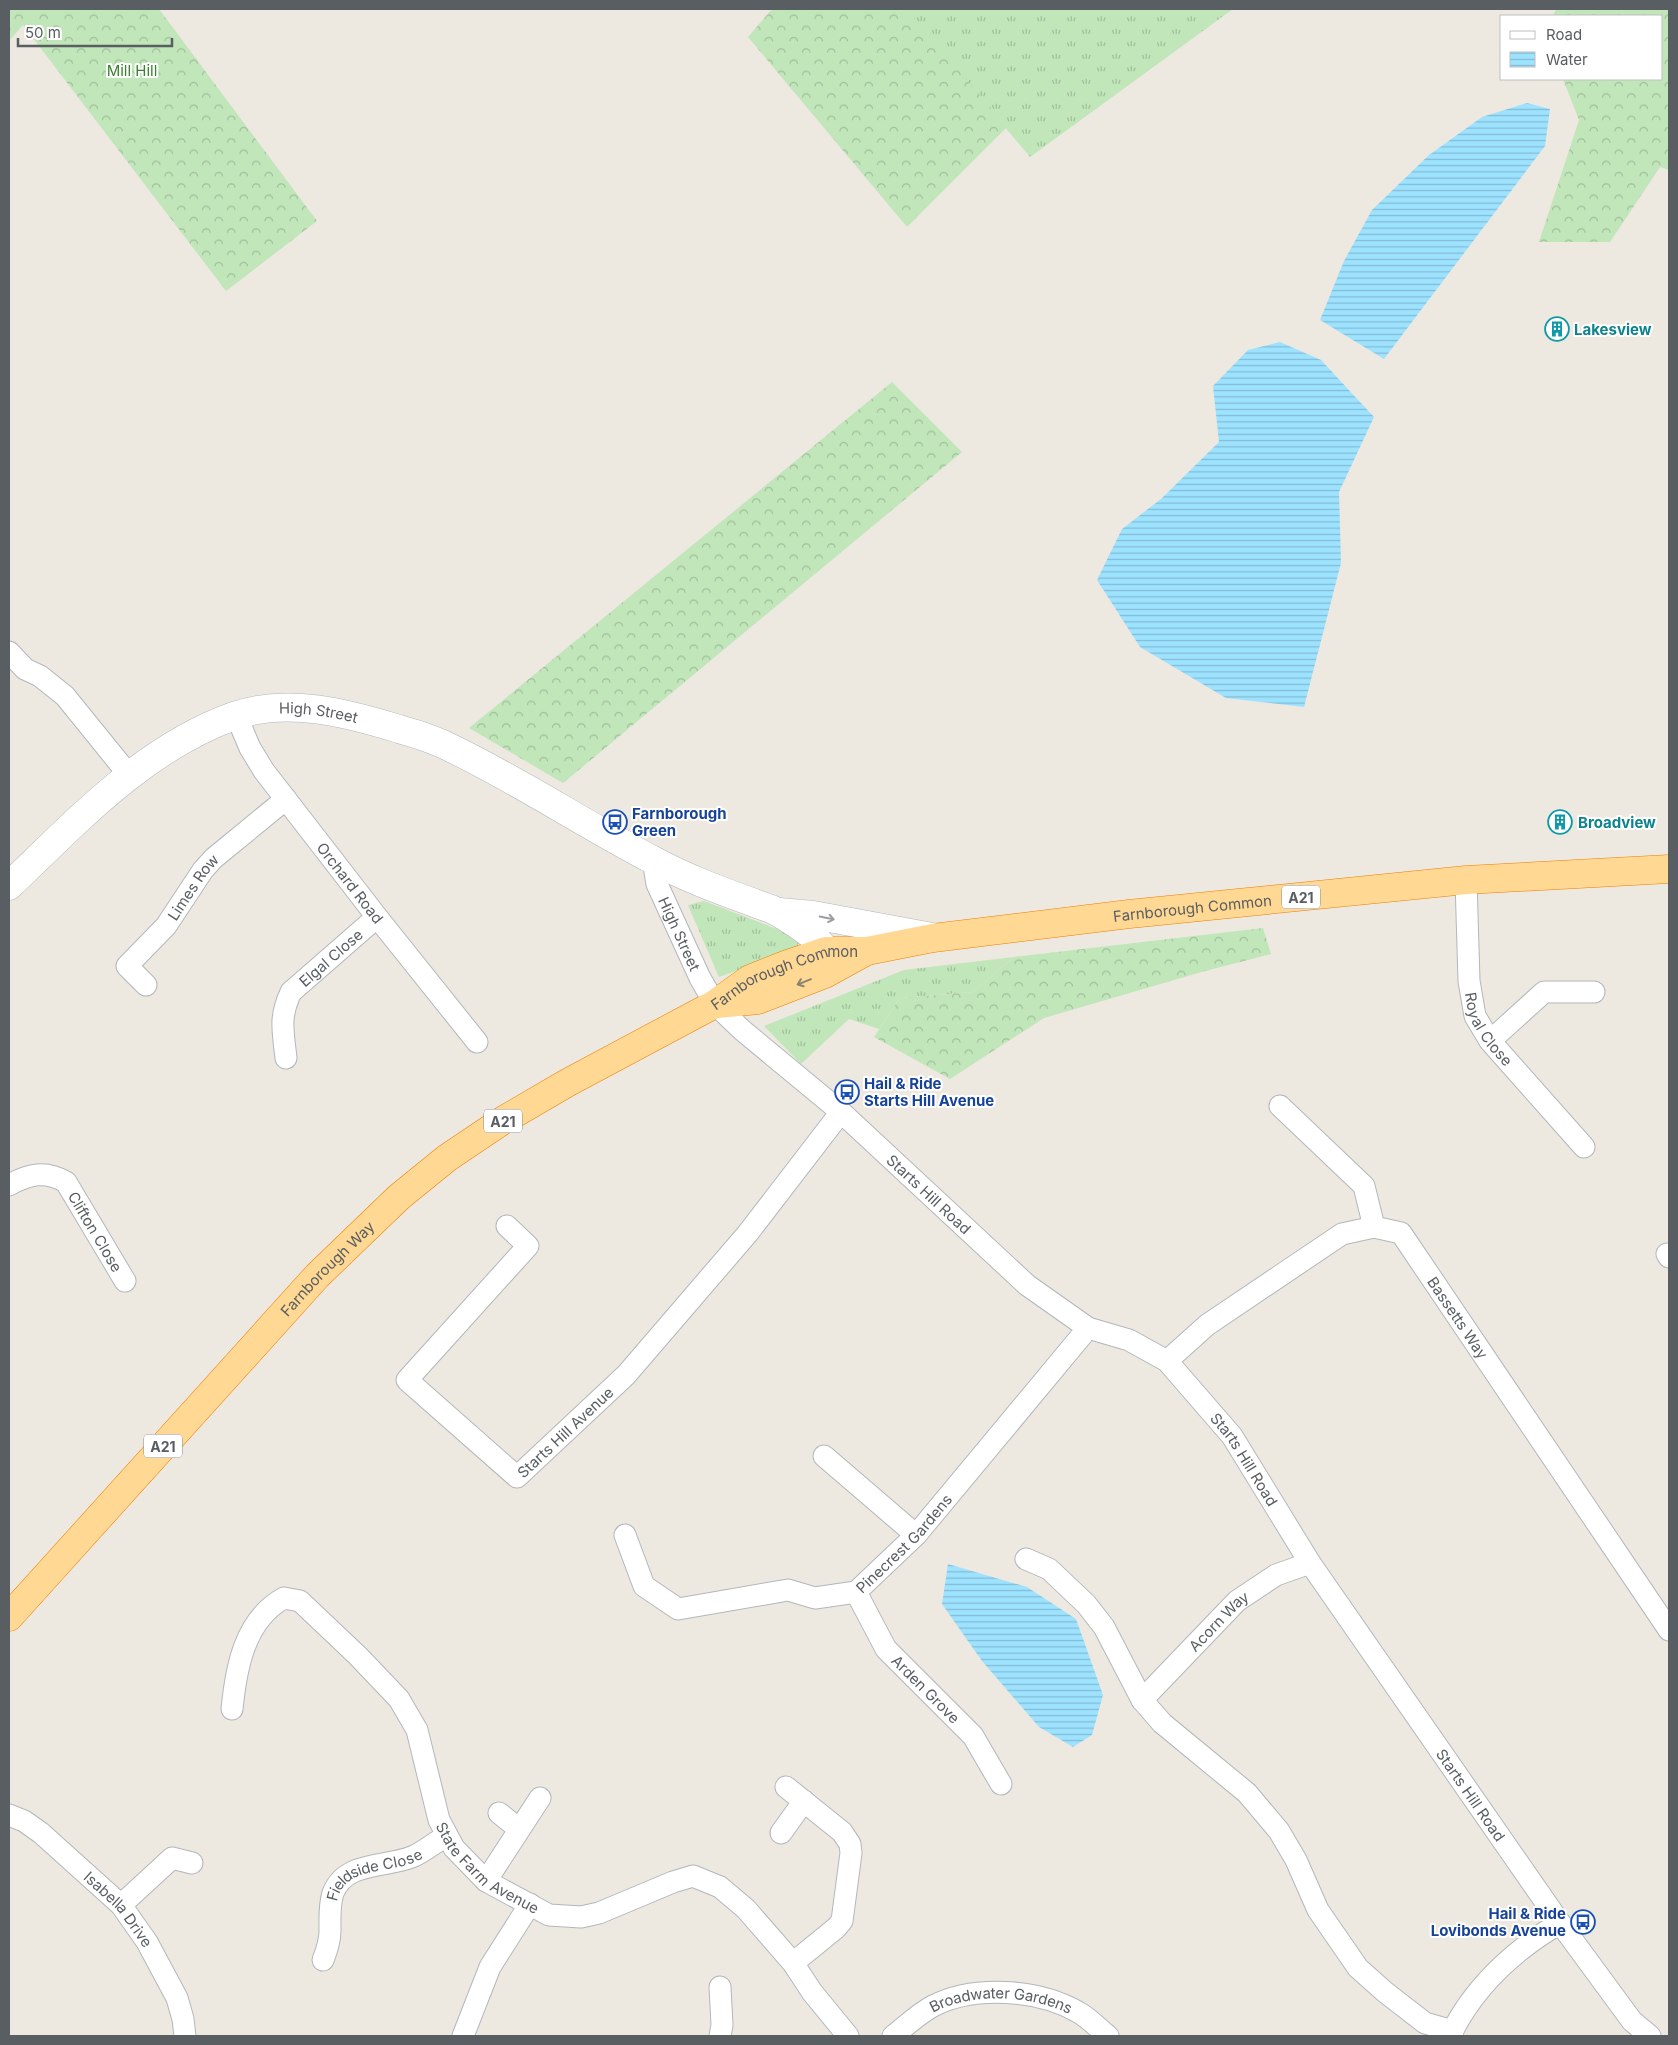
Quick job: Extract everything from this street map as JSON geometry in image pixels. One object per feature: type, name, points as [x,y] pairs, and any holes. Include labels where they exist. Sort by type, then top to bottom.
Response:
[{"type":"highway","name":"Farnborough Common","points":[[715,1004],[750,979],[785,965],[934,938],[1129,914],[1466,880],[1669,869]]},
{"type":"highway","name":"Farnborough Way","points":[[9,1617],[317,1276],[399,1197],[447,1158],[567,1082],[715,1004]]},
{"type":"main road","name":"High Street","points":[[9,886],[104,796],[129,775],[170,748],[207,727],[236,715],[275,708],[312,708],[350,715],[420,735],[452,748],[652,860],[699,881],[779,912],[812,936],[847,955]]},
{"type":"main road","name":"High Street","points":[[779,912],[813,915],[934,938]]},
{"type":"street","points":[[9,652],[25,670],[40,676],[65,696],[129,775]]},
{"type":"street","name":"Orchard Road","points":[[236,715],[254,756],[264,771],[477,1042]]},
{"type":"street","name":"Limes Row","points":[[146,985],[127,966],[166,926],[203,870],[214,858],[286,799]]},
{"type":"street","name":"High Street","points":[[652,860],[656,884],[700,978],[715,1004]]},
{"type":"street","name":"Royal Close","points":[[1466,880],[1469,981],[1475,1016],[1490,1042],[1584,1147]]},
{"type":"street","name":"Elgal Close","points":[[286,1058],[282,1024],[284,1007],[291,992],[377,917]]},
{"type":"street","points":[[1490,1042],[1544,992],[1594,992]]},
{"type":"street","name":"Starts Hill Road","points":[[715,1004],[742,1030],[841,1112],[1026,1285],[1088,1328],[1129,1340],[1168,1361],[1232,1436],[1310,1563],[1560,1923],[1632,2021],[1650,2036]]},
{"type":"street","points":[[1280,1106],[1364,1186],[1374,1226]]},
{"type":"street","name":"Starts Hill Avenue","points":[[507,1226],[528,1246],[407,1380],[517,1477],[626,1375],[748,1233],[841,1112]]},
{"type":"street","name":"Clifton Close","points":[[9,1185],[22,1178],[40,1174],[54,1174],[66,1182],[125,1282]]},
{"type":"street","name":"Bassetts Way","points":[[1168,1361],[1207,1325],[1342,1234],[1374,1226],[1401,1233],[1669,1630]]},
{"type":"street","name":"Pinecrest Gardens","points":[[625,1535],[644,1586],[678,1609],[788,1590],[815,1598],[856,1592],[916,1534],[1088,1328]]},
{"type":"street","points":[[824,1456],[916,1534]]},
{"type":"street","points":[[1026,1559],[1049,1568],[1086,1604],[1104,1627],[1142,1700],[1162,1723],[1247,1793],[1279,1831],[1296,1860],[1318,1910],[1358,1968],[1425,2023],[1451,2034],[1464,2009],[1501,1967],[1547,1930],[1560,1923]]},
{"type":"street","name":"Acorn Way","points":[[1142,1700],[1237,1600],[1276,1575],[1310,1563]]},
{"type":"street","name":"Arden Grove","points":[[856,1592],[886,1650],[973,1736],[1001,1784]]},
{"type":"street","name":"State Farm Avenue","points":[[232,1709],[240,1661],[254,1626],[284,1598],[300,1601],[358,1656],[408,1712],[417,1730],[439,1820],[447,1836],[460,1854],[486,1881],[549,1914],[582,1917],[599,1914],[673,1882],[693,1876],[720,1887],[746,1910],[793,1963],[812,1992],[848,2036]]},
{"type":"street","points":[[786,1787],[842,1832],[850,1844],[851,1853],[842,1921],[793,1963]]},
{"type":"street","points":[[486,1881],[540,1798]]},
{"type":"street","points":[[781,1833],[804,1802]]},
{"type":"street","points":[[499,1813],[519,1829]]},
{"type":"street","name":"Isabella Drive","points":[[9,1815],[24,1821],[41,1833],[121,1905],[147,1942],[178,1998],[184,2019],[185,2036]]},
{"type":"street","name":"Fieldside Close","points":[[323,1960],[328,1947],[329,1917],[333,1893],[346,1876],[355,1871],[414,1856],[447,1836]]},
{"type":"street","points":[[121,1905],[172,1858],[192,1863]]},
{"type":"street","points":[[463,2036],[490,1966],[530,1904]]},
{"type":"street","points":[[720,1987],[722,2025],[720,2036]]},
{"type":"street","name":"Broadwater Gardens","points":[[893,2036],[934,2006],[980,1994],[1005,1992],[1030,1994],[1078,2012],[1108,2036]]},
{"type":"green space","name":"Mill Hill","points":[[9,9],[159,9],[317,221],[226,291],[23,25],[9,41]]},
{"type":"green space","points":[[772,9],[907,9],[1007,127],[907,227],[748,37]]},
{"type":"green space","points":[[906,9],[1233,9],[1030,157]]},
{"type":"green space","points":[[1556,9],[1669,9],[1669,170],[1660,167],[1610,242],[1539,242],[1579,120],[1563,80],[1663,80],[1663,15],[1553,15]]},
{"type":"green space","points":[[892,382],[962,452],[563,783],[469,728]]},
{"type":"green space","points":[[704,901],[798,937],[798,949],[719,977],[688,905]]},
{"type":"green space","points":[[1263,928],[1271,954],[1205,971],[1044,1018],[950,1079],[874,1037],[900,998],[973,992],[1014,957]]},
{"type":"green space","points":[[1014,957],[973,992],[900,998],[879,1029],[849,1019],[801,1064],[764,1026],[904,970]]},
{"type":"water","points":[[1527,103],[1550,109],[1545,146],[1384,359],[1320,320],[1344,261],[1372,210],[1429,155],[1482,117]]},
{"type":"water","points":[[1280,342],[1321,360],[1374,417],[1339,492],[1341,563],[1304,707],[1226,698],[1140,647],[1097,580],[1122,529],[1161,499],[1219,442],[1213,386],[1248,350]]},
{"type":"water","points":[[948,1564],[1027,1587],[1076,1619],[1103,1695],[1092,1735],[1073,1747],[1039,1727],[982,1661],[942,1604]]},
{"type":"place","name":"Lakesview","points":[[1557,329]]},
{"type":"place","name":"Farnborough Green","points":[[615,822]]},
{"type":"place","name":"Broadview","points":[[1560,822]]},
{"type":"place","name":"Hail & Ride Starts Hill Avenue","points":[[847,1092]]},
{"type":"place","name":"Hail & Ride Lovibonds Avenue","points":[[1583,1922]]}]
